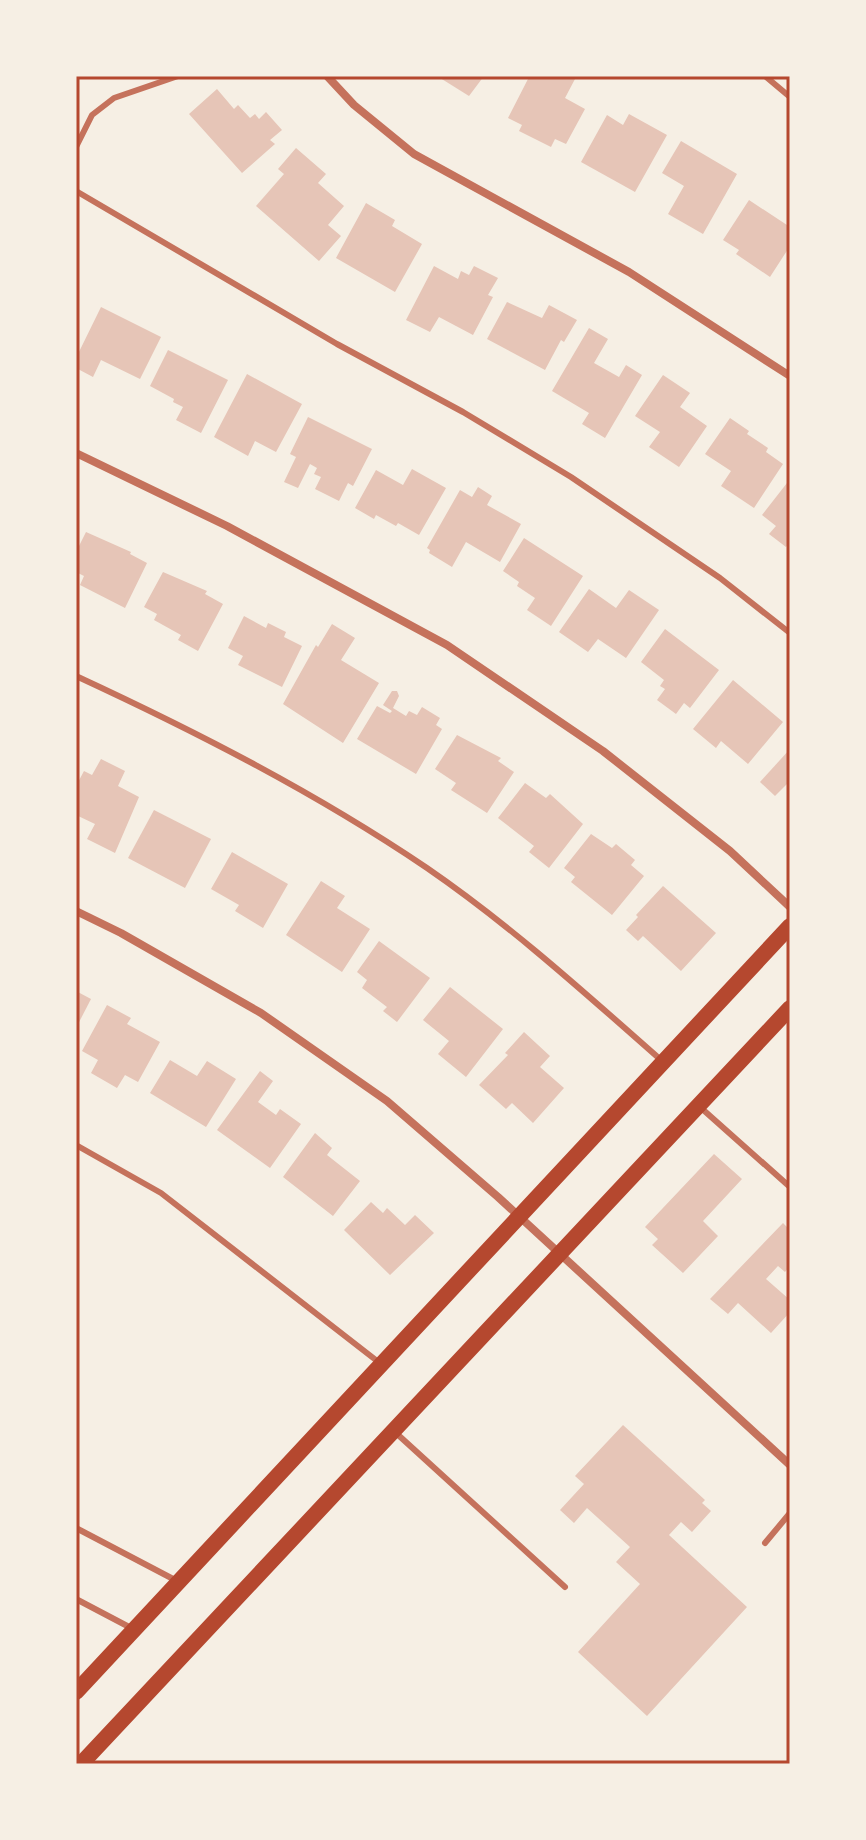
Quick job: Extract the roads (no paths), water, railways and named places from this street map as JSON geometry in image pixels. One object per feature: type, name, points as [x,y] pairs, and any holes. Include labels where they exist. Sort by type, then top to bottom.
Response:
[{"type":"main road","points":[[76,1692],[790,926]]},
{"type":"main road","points":[[81,1764],[790,1008]]},
{"type":"street","points":[[327,76],[354,105],[414,154],[629,272],[790,376]]},
{"type":"street","points":[[76,453],[227,526],[447,645],[603,751],[730,851],[790,907]]},
{"type":"street","points":[[76,911],[121,933],[274,1022],[387,1101],[790,1465]]},
{"type":"lane","points":[[76,147],[92,115],[114,98],[178,76]]},
{"type":"lane","points":[[765,76],[790,97]]},
{"type":"lane","points":[[76,191],[571,477],[720,578],[790,633]]},
{"type":"lane","points":[[76,676],[224,747],[427,868],[533,947],[664,1062]]},
{"type":"lane","points":[[699,1106],[790,1187]]},
{"type":"lane","points":[[76,1145],[161,1193],[382,1365]]},
{"type":"lane","points":[[393,1431],[565,1587]]},
{"type":"lane","points":[[765,1543],[790,1513]]},
{"type":"lane","points":[[76,1528],[180,1583]]},
{"type":"lane","points":[[76,1599],[136,1631]]}]
